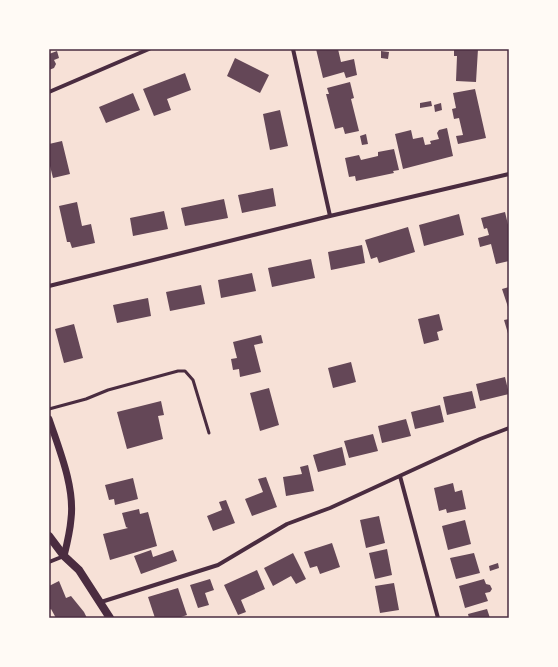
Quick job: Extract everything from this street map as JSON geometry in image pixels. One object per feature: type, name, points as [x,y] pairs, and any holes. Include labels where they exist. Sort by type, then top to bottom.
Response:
[{"type":"main road","points":[[49,536],[64,556],[79,570],[110,618]]},
{"type":"street","points":[[49,92],[142,50],[149,49]]},
{"type":"street","points":[[293,49],[330,216]]},
{"type":"street","points":[[49,286],[330,216],[509,174]]},
{"type":"street","points":[[49,419],[65,466],[72,518],[64,556],[49,562]]},
{"type":"street","points":[[101,602],[218,565],[287,524],[330,508],[480,439],[509,428]]},
{"type":"street","points":[[400,476],[438,618]]},
{"type":"lane","points":[[49,409],[178,370],[185,371],[193,380],[209,433]]},
{"type":"building","points":[[316,49],[338,49],[341,62],[354,59],[357,75],[346,78],[344,72],[323,78]]},
{"type":"building","points":[[454,49],[478,49],[476,82],[456,81],[457,56],[454,56]]},
{"type":"building","points":[[57,51],[59,58],[54,60],[56,64],[54,68],[49,70],[49,54]]},
{"type":"building","points":[[381,51],[389,52],[388,59],[381,58]]},
{"type":"building","points":[[235,58],[269,75],[260,93],[227,76]]},
{"type":"building","points":[[185,73],[191,90],[167,99],[171,110],[154,116],[143,89]]},
{"type":"building","points":[[350,82],[354,98],[351,99],[359,131],[345,134],[343,127],[335,129],[326,94],[329,94],[327,88]]},
{"type":"building","points":[[475,89],[486,138],[458,144],[456,136],[463,135],[459,118],[454,119],[452,109],[456,108],[453,93]]},
{"type":"building","points":[[133,93],[140,110],[106,123],[99,107]]},
{"type":"building","points":[[431,101],[432,106],[420,108],[420,103]]},
{"type":"building","points":[[441,103],[442,110],[435,112],[434,105]]},
{"type":"building","points":[[280,110],[288,146],[270,150],[263,114]]},
{"type":"building","points":[[447,128],[453,156],[403,169],[395,134],[411,130],[413,139],[423,137],[425,145],[431,144],[430,141],[439,139],[437,133],[439,130]]},
{"type":"building","points":[[366,134],[368,144],[362,145],[360,136]]},
{"type":"building","points":[[62,141],[70,174],[53,178],[49,162],[49,144]]},
{"type":"building","points":[[394,149],[399,170],[393,171],[394,173],[356,181],[355,176],[349,177],[345,158],[359,155],[361,160],[378,156],[378,152]]},
{"type":"building","points":[[273,188],[276,206],[242,213],[238,195]]},
{"type":"building","points":[[224,199],[228,218],[185,226],[181,208]]},
{"type":"building","points":[[77,202],[82,226],[91,224],[95,243],[72,248],[70,242],[67,242],[59,206]]},
{"type":"building","points":[[164,211],[168,229],[133,236],[130,218]]},
{"type":"building","points":[[505,212],[509,229],[509,261],[496,264],[491,244],[480,247],[478,238],[489,235],[487,228],[484,229],[481,218]]},
{"type":"building","points":[[459,214],[464,235],[424,246],[419,225]]},
{"type":"building","points":[[408,227],[415,252],[379,263],[377,257],[371,259],[365,240]]},
{"type":"building","points":[[362,245],[365,263],[331,270],[328,252]]},
{"type":"building","points":[[311,259],[315,278],[272,287],[268,268]]},
{"type":"building","points":[[252,273],[256,291],[221,298],[218,280]]},
{"type":"building","points":[[201,285],[205,304],[170,311],[166,292]]},
{"type":"building","points":[[509,287],[509,310],[502,289]]},
{"type":"building","points":[[148,298],[151,316],[117,323],[113,305]]},
{"type":"building","points":[[439,314],[443,330],[437,332],[439,340],[424,344],[418,319]]},
{"type":"building","points":[[509,319],[509,337],[504,320]]},
{"type":"building","points":[[74,324],[83,358],[64,363],[55,329]]},
{"type":"building","points":[[261,335],[263,343],[254,345],[261,372],[240,377],[239,369],[233,370],[231,359],[237,358],[233,342]]},
{"type":"building","points":[[351,362],[356,382],[333,388],[328,368]]},
{"type":"building","points":[[505,377],[509,394],[480,401],[476,384]]},
{"type":"building","points":[[269,388],[279,425],[260,431],[250,393]]},
{"type":"building","points":[[472,391],[476,408],[447,415],[443,397]]},
{"type":"building","points":[[161,401],[164,415],[158,416],[163,439],[127,449],[117,412]]},
{"type":"building","points":[[440,405],[444,422],[415,429],[411,412]]},
{"type":"building","points":[[406,419],[411,436],[382,443],[378,426]]},
{"type":"building","points":[[373,434],[378,451],[349,458],[344,441]]},
{"type":"building","points":[[342,447],[346,465],[318,472],[313,455]]},
{"type":"building","points":[[308,465],[314,491],[286,496],[283,477],[302,474],[300,467]]},
{"type":"building","points":[[266,477],[277,507],[252,516],[245,499],[263,492],[258,479]]},
{"type":"building","points":[[133,478],[138,499],[115,505],[114,499],[109,500],[105,485]]},
{"type":"building","points":[[453,483],[455,492],[462,490],[466,509],[447,513],[446,509],[439,511],[434,488]]},
{"type":"building","points":[[226,500],[235,523],[213,531],[207,516],[222,510],[219,502]]},
{"type":"building","points":[[139,509],[140,514],[148,512],[157,546],[110,560],[103,534],[128,528],[126,527],[122,513]]},
{"type":"building","points":[[379,516],[385,543],[366,548],[360,520]]},
{"type":"building","points":[[465,520],[471,544],[448,550],[442,526]]},
{"type":"building","points":[[332,543],[340,567],[320,574],[317,566],[310,568],[304,552]]},
{"type":"building","points":[[387,549],[392,575],[375,579],[369,553]]},
{"type":"building","points":[[151,550],[153,557],[173,550],[177,561],[141,574],[134,556]]},
{"type":"building","points":[[293,553],[306,579],[296,584],[291,576],[273,586],[264,568]]},
{"type":"building","points":[[474,553],[480,573],[456,579],[450,558]]},
{"type":"building","points":[[498,563],[499,568],[490,571],[489,566]]},
{"type":"building","points":[[257,570],[265,589],[241,600],[246,612],[238,615],[224,585]]},
{"type":"building","points":[[210,579],[214,590],[205,593],[209,605],[198,608],[190,585]]},
{"type":"building","points":[[484,579],[486,584],[490,585],[492,589],[490,592],[485,593],[488,601],[465,608],[459,586]]},
{"type":"building","points":[[59,581],[66,598],[71,596],[87,618],[56,618],[51,609],[49,610],[49,586]]},
{"type":"building","points":[[394,583],[399,610],[380,613],[375,586]]},
{"type":"building","points":[[178,588],[187,615],[178,618],[155,618],[148,597]]},
{"type":"building","points":[[487,609],[490,618],[469,618],[468,614]]}]
